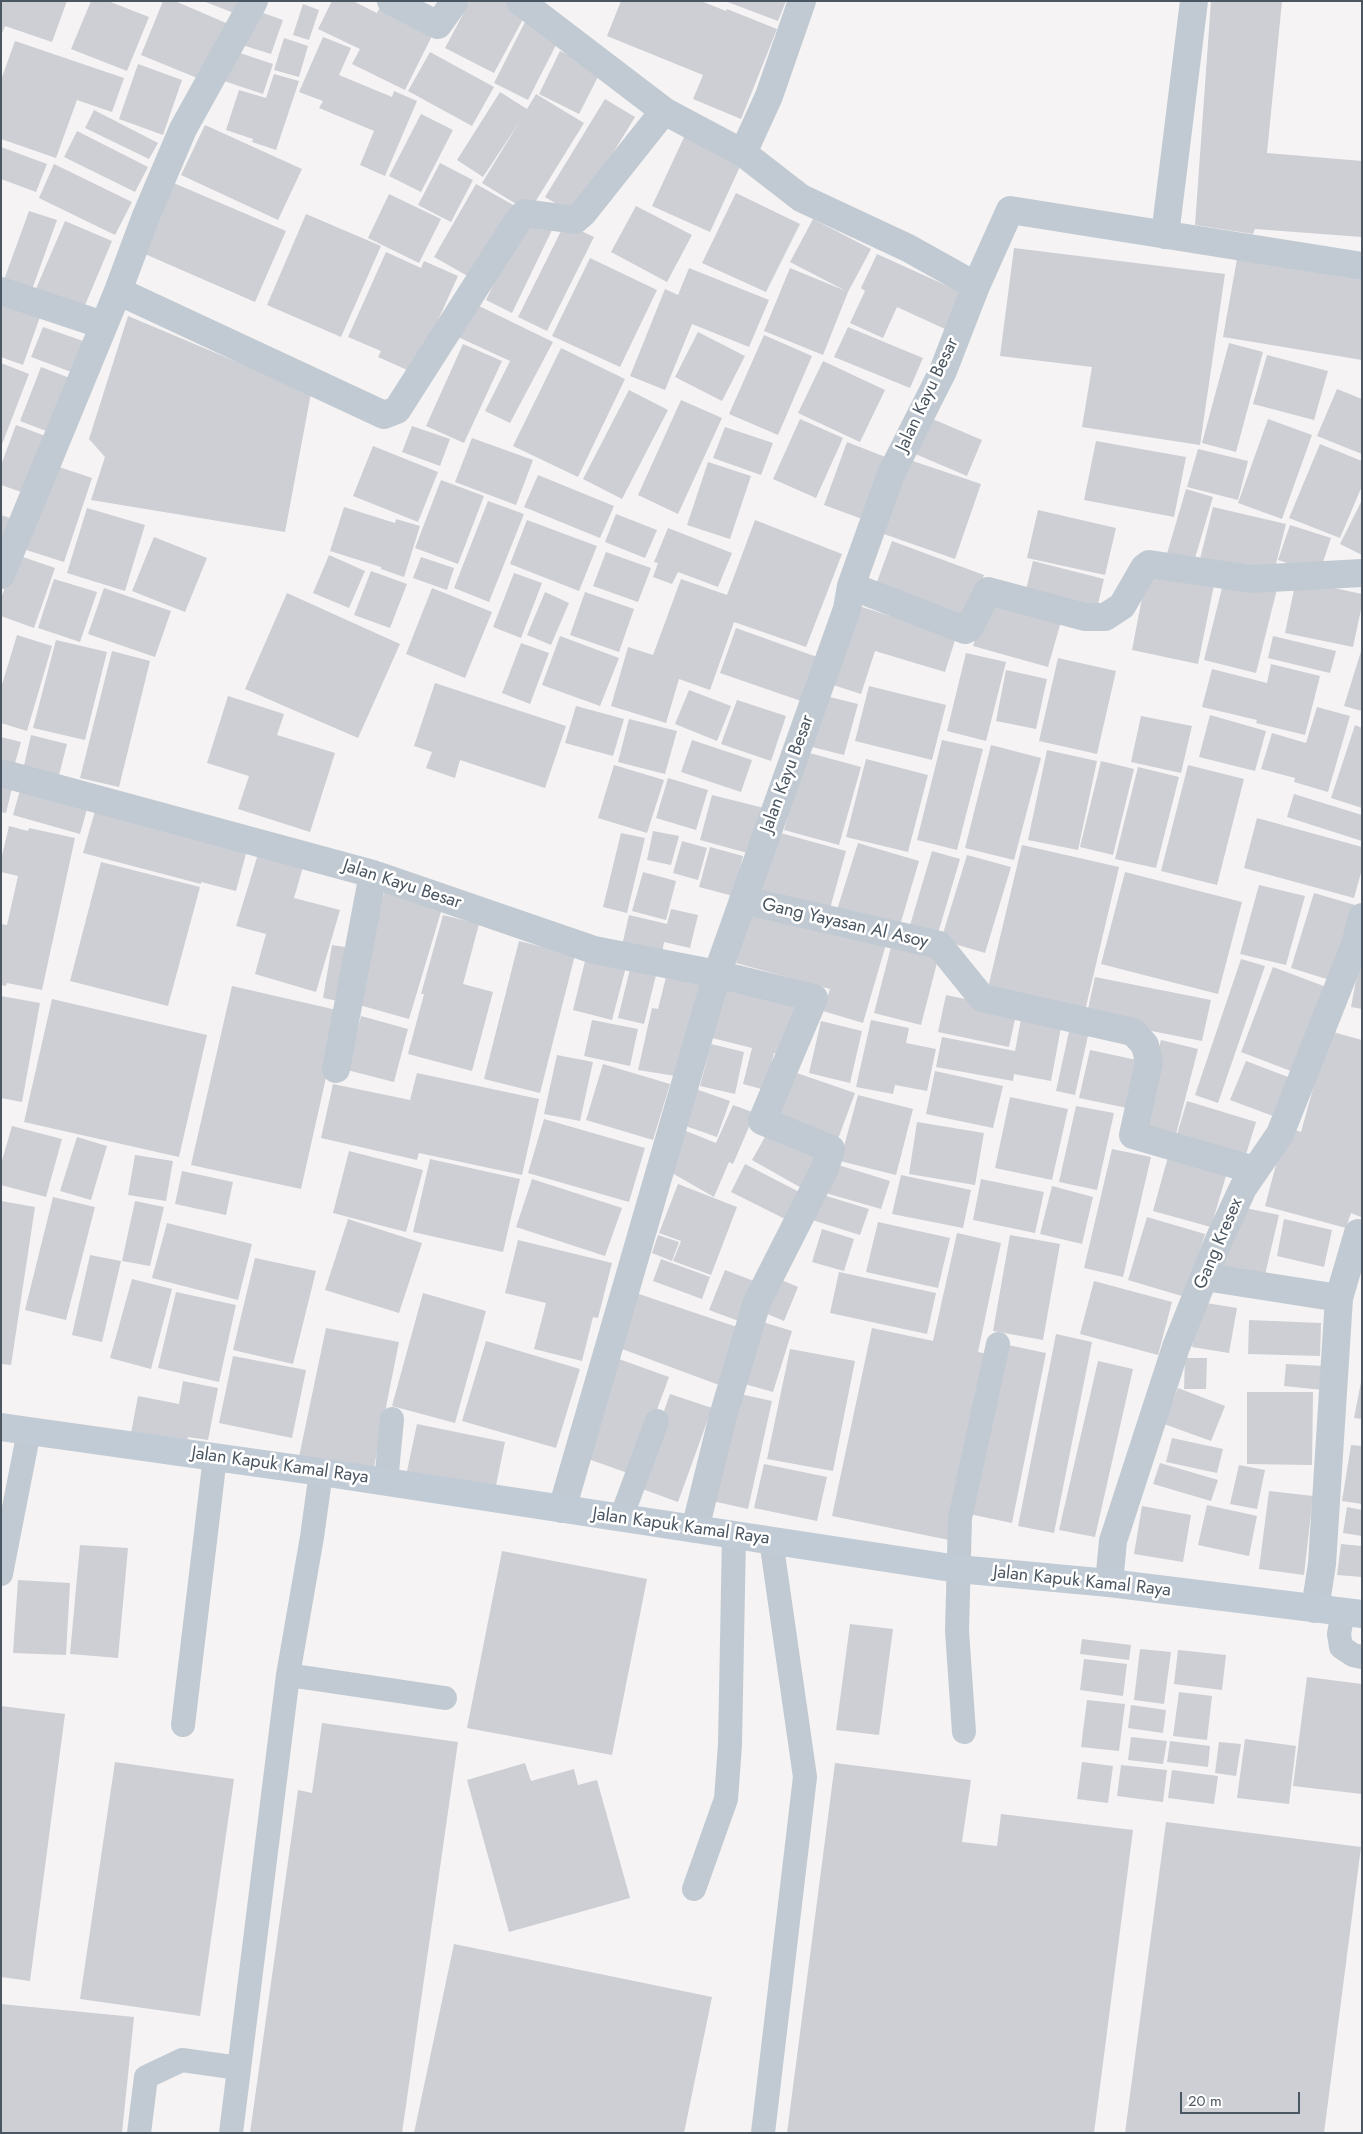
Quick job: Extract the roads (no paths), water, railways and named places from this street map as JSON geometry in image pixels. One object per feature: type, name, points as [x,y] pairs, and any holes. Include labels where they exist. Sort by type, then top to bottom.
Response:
[{"type":"main road","name":"Jalan Kapuk Kamal Raya","points":[[1,1427],[321,1472],[958,1569],[1109,1583],[1352,1613]]},
{"type":"street","points":[[1,575],[183,129],[254,1]]},
{"type":"street","points":[[391,1],[438,25],[455,1]]},
{"type":"street","points":[[520,1],[664,111],[743,153],[801,198],[908,248],[976,286]]},
{"type":"street","points":[[743,153],[769,96],[802,1]]},
{"type":"street","points":[[1194,1],[1165,235],[1362,266]]},
{"type":"street","points":[[118,291],[384,415],[397,410],[517,222],[526,213],[575,220],[584,213],[664,111]]},
{"type":"street","name":"Jalan Kayu Besar","points":[[1,773],[373,874],[594,950],[717,974],[847,609],[851,586],[891,474],[943,371],[976,286],[1010,210],[1165,235]]},
{"type":"street","points":[[1,291],[103,324]]},
{"type":"street","points":[[851,586],[965,630],[969,628],[988,590],[1086,617],[1105,617],[1122,606],[1144,568],[1149,564],[1252,579],[1362,573]]},
{"type":"street","points":[[336,1069],[373,874]]},
{"type":"street","name":"Gang Yayasan Al Asoy","points":[[743,900],[939,945],[982,998],[1133,1032],[1145,1045],[1149,1062],[1133,1136],[1254,1170]]},
{"type":"street","name":"Gang Kresex","points":[[1109,1583],[1114,1541],[1176,1347],[1243,1188],[1280,1134],[1355,945],[1362,917]]},
{"type":"street","points":[[562,1509],[717,974],[814,998],[762,1122],[831,1149],[826,1168],[757,1302],[723,1416],[695,1529]]},
{"type":"street","points":[[1316,1609],[1322,1564],[1339,1298],[1358,1233]]},
{"type":"street","points":[[1205,1277],[1339,1298]]},
{"type":"lane","points":[[964,1732],[957,1631],[960,1518],[998,1344]]},
{"type":"lane","points":[[386,1482],[392,1419]]},
{"type":"lane","points":[[621,1518],[657,1421]]},
{"type":"lane","points":[[1,1574],[29,1431]]},
{"type":"lane","points":[[183,1725],[215,1457]]},
{"type":"lane","points":[[231,2133],[288,1675],[312,1537],[321,1472]]},
{"type":"lane","points":[[694,1889],[726,1799],[730,1745],[734,1536]]},
{"type":"lane","points":[[763,2133],[805,1777],[771,1540]]},
{"type":"lane","points":[[1352,1613],[1338,1634],[1341,1647],[1353,1655],[1362,1657]]},
{"type":"lane","points":[[288,1675],[445,1698]]},
{"type":"lane","points":[[139,2133],[146,2077],[182,2060],[239,2068]]}]
